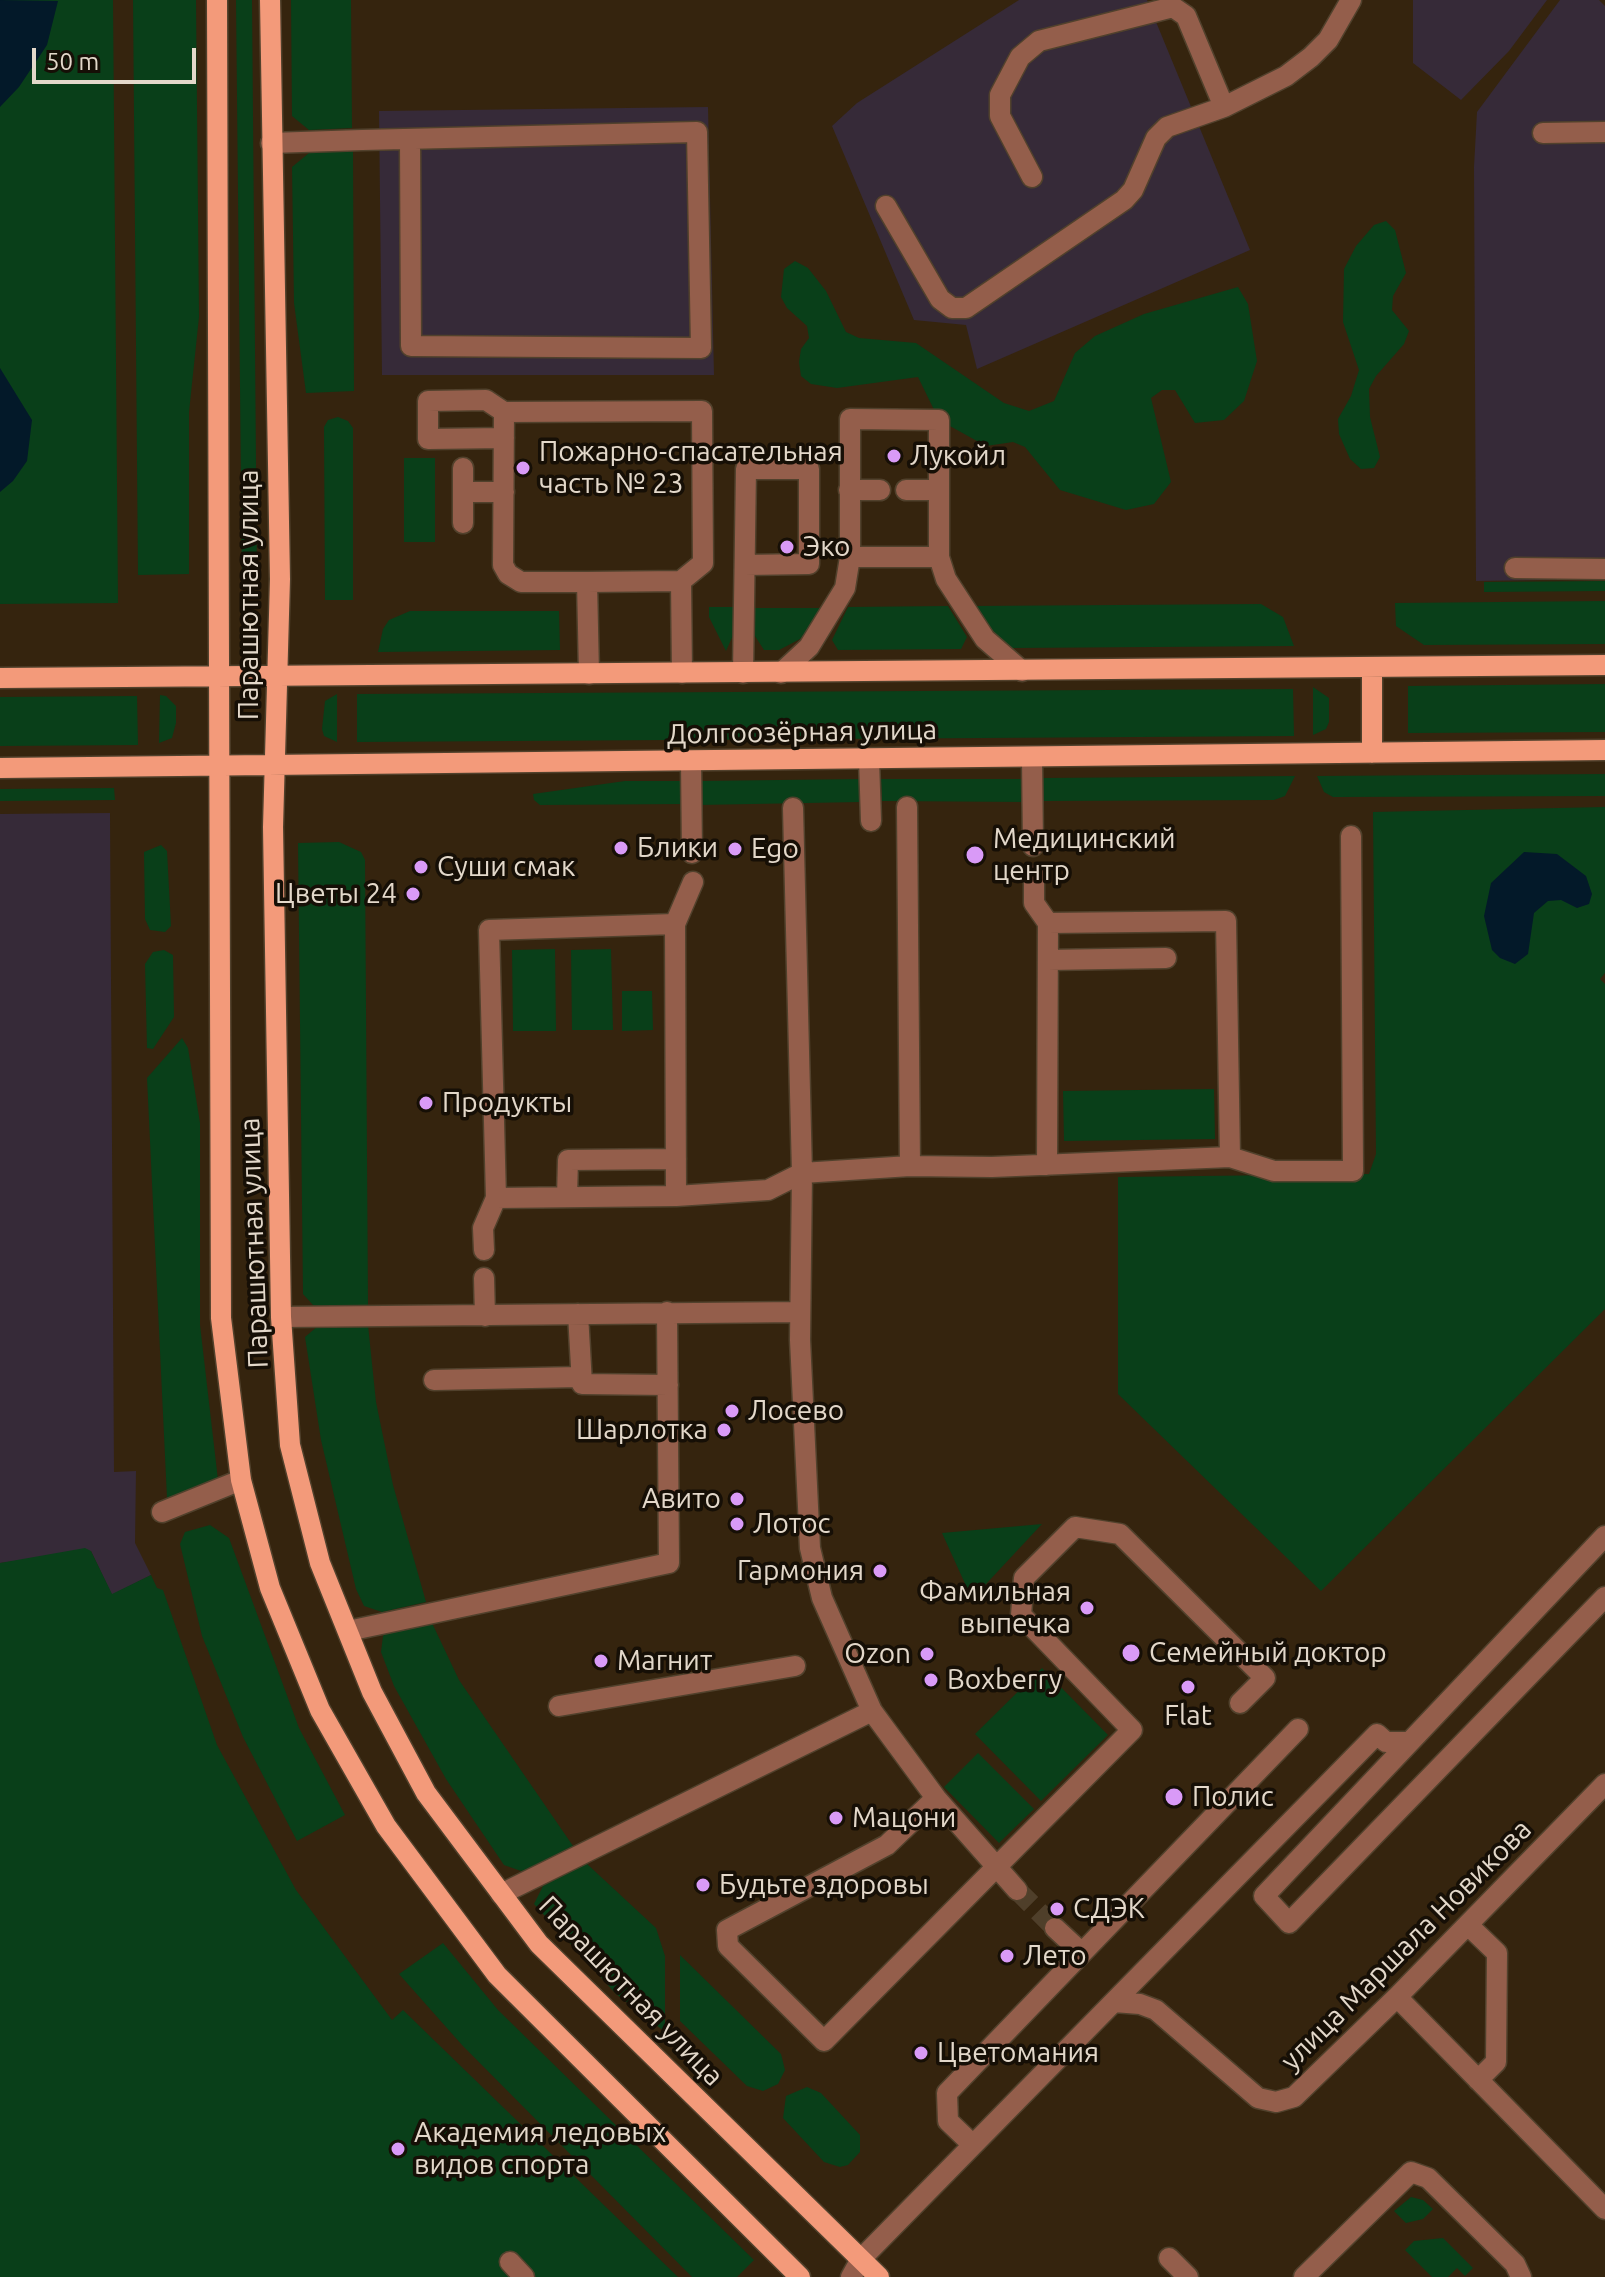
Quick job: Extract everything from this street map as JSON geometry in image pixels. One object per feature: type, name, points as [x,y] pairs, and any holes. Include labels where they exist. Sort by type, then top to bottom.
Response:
[{"type":"main road","name":"Парашютная улица","points":[[217,0],[221,1318],[241,1480],[270,1588],[320,1710],[386,1826],[497,1975],[800,2277]]},
{"type":"main road","name":"Парашютная улица","points":[[270,0],[280,579],[275,766],[281,1317],[290,1445],[320,1563],[372,1692],[426,1793],[539,1944],[856,2268],[879,2277]]},
{"type":"main road","name":"Долгоозёрная улица","points":[[0,678],[1372,670],[1605,665]]},
{"type":"main road","points":[[1372,670],[1372,753]]},
{"type":"main road","name":"Долгоозёрная улица","points":[[0,768],[1605,750]]},
{"type":"street","points":[[886,206],[940,299],[952,308],[966,308],[1124,200],[1133,190],[1156,138],[1167,127],[1224,107],[1286,76],[1311,57],[1328,40],[1351,0]]},
{"type":"street","points":[[1032,177],[1000,116],[1000,95],[1020,57],[1039,41],[1166,7],[1179,9],[1186,16],[1224,107]]},
{"type":"street","points":[[271,143],[410,139],[697,132],[701,348],[411,346],[410,139]]},
{"type":"street","points":[[1543,133],[1605,132]]},
{"type":"street","points":[[504,412],[504,438],[504,492],[503,565],[508,574],[521,582],[681,581],[703,563],[702,411],[504,412],[486,400],[428,401],[428,439],[504,438]]},
{"type":"street","points":[[781,673],[809,647],[845,588],[850,557],[850,419],[939,420],[939,557],[958,600],[985,639],[1022,671]]},
{"type":"street","points":[[463,468],[463,523]]},
{"type":"street","points":[[743,673],[746,469],[809,469],[809,564],[745,565]]},
{"type":"street","points":[[849,490],[880,490]]},
{"type":"street","points":[[906,490],[938,490]]},
{"type":"street","points":[[463,492],[504,492]]},
{"type":"street","points":[[850,557],[939,557]]},
{"type":"street","points":[[1515,568],[1605,569]]},
{"type":"street","points":[[681,581],[682,673]]},
{"type":"street","points":[[587,582],[589,674]]},
{"type":"street","points":[[1032,758],[1033,846]]},
{"type":"street","points":[[869,759],[871,821]]},
{"type":"street","points":[[691,762],[692,853]]},
{"type":"street","points":[[907,807],[910,1166]]},
{"type":"street","points":[[793,808],[802,1173],[800,1312],[804,1485],[810,1548],[822,1598],[872,1711],[936,1798],[1017,1890]]},
{"type":"street","points":[[496,1198],[676,1196],[768,1190],[802,1173],[910,1166],[1047,1165],[1230,1157],[1274,1171],[1353,1171],[1351,836]]},
{"type":"street","points":[[1034,875],[1034,903],[1048,923],[1047,1165]]},
{"type":"street","points":[[676,1196],[675,924],[693,882]]},
{"type":"street","points":[[1048,923],[1226,921],[1230,1157]]},
{"type":"street","points":[[484,1250],[483,1228],[496,1198],[489,930],[675,924]]},
{"type":"street","points":[[1048,960],[1166,958]]},
{"type":"street","points":[[567,1197],[568,1160],[676,1159]]},
{"type":"street","points":[[484,1278],[485,1316]]},
{"type":"street","points":[[348,1631],[669,1563],[667,1312]]},
{"type":"street","points":[[281,1317],[800,1312]]},
{"type":"street","points":[[578,1314],[579,1377]]},
{"type":"street","points":[[434,1380],[579,1377],[589,1386],[668,1385]]},
{"type":"street","points":[[162,1512],[241,1480]]},
{"type":"street","points":[[936,1798],[887,1845],[727,1930],[728,1946],[824,2041],[1132,1730],[1021,1615],[1024,1578],[1075,1527],[1120,1534],[1265,1678],[1240,1703]]},
{"type":"street","points":[[1605,1536],[1264,1896],[1289,1923],[1605,1597]]},
{"type":"street","points":[[559,1706],[795,1666]]},
{"type":"street","points":[[501,1894],[585,1851],[630,1834],[872,1711]]},
{"type":"street","points":[[973,2145],[948,2121],[947,2093],[1298,1729]]},
{"type":"street","points":[[856,2268],[1377,1734],[1386,1742],[1409,1742]]},
{"type":"street","name":"улица Маршала Новикова","points":[[1114,2002],[1140,2004],[1156,2010],[1240,2086],[1258,2098],[1276,2102],[1294,2097],[1397,1997],[1605,1784]]},
{"type":"street","points":[[1468,1925],[1497,1953],[1496,2062],[1478,2080]]},
{"type":"street","points":[[1055,1928],[1082,1953]]},
{"type":"street","points":[[1397,1997],[1605,2209]]},
{"type":"street","points":[[1304,2277],[1411,2172],[1428,2178],[1515,2264],[1521,2277]]},
{"type":"street","points":[[1169,2258],[1188,2277]]},
{"type":"shaded area","points":[[1019,0],[1147,0],[1250,250],[977,369],[966,325],[914,320],[832,126],[857,103]]},
{"type":"shaded area","points":[[1413,0],[1547,0],[1509,51],[1461,100],[1413,63]]},
{"type":"shaded area","points":[[1560,0],[1599,0],[1605,6],[1605,579],[1476,581],[1474,167],[1477,112]]},
{"type":"shaded area","points":[[708,107],[714,375],[382,375],[379,111]]},
{"type":"shaded area","points":[[110,813],[114,1472],[136,1471],[135,1543],[151,1575],[112,1595],[91,1551],[0,1563],[0,814]]},
{"type":"green space","points":[[0,0],[113,0],[118,603],[0,604]]},
{"type":"green space","points":[[133,0],[196,0],[199,317],[189,412],[189,574],[138,575]]},
{"type":"green space","points":[[236,0],[252,0],[257,580],[242,581]]},
{"type":"green space","points":[[291,0],[351,0],[352,128],[309,130],[292,116]]},
{"type":"green space","points":[[353,150],[354,391],[306,393],[294,303],[292,167],[309,153]]},
{"type":"green space","points":[[1386,221],[1395,230],[1406,273],[1393,296],[1392,310],[1409,331],[1404,344],[1376,376],[1369,389],[1370,417],[1380,457],[1374,468],[1361,469],[1350,459],[1339,434],[1338,419],[1351,396],[1359,370],[1343,322],[1344,269],[1356,246],[1374,225]]},
{"type":"green space","points":[[795,261],[808,268],[826,291],[846,332],[859,338],[916,343],[1004,403],[1029,411],[1054,401],[1075,353],[1095,336],[1144,314],[1238,287],[1248,304],[1257,361],[1244,401],[1224,420],[1195,423],[1175,390],[1162,390],[1151,398],[1171,482],[1154,504],[1126,510],[1060,490],[1025,447],[1013,442],[986,446],[939,420],[918,377],[837,388],[811,384],[801,376],[799,362],[801,349],[809,338],[807,326],[787,308],[781,297],[784,269]]},
{"type":"green space","points":[[338,417],[348,421],[353,428],[353,600],[325,600],[324,427],[328,420]]},
{"type":"green space","points":[[404,458],[435,458],[435,542],[404,542]]},
{"type":"green space","points":[[1605,581],[1605,591],[1484,592],[1484,582]]},
{"type":"green space","points":[[1605,601],[1605,644],[1424,645],[1396,626],[1395,603]]},
{"type":"green space","points":[[1261,604],[1283,617],[1294,646],[1011,648],[1001,643],[972,606]]},
{"type":"green space","points":[[948,606],[967,637],[961,649],[838,650],[832,640],[848,607]]},
{"type":"green space","points":[[709,607],[733,607],[734,633],[726,651],[709,617]]},
{"type":"green space","points":[[754,608],[824,608],[800,639],[779,650],[764,650],[753,633]]},
{"type":"green space","points":[[410,611],[559,611],[560,650],[378,652],[383,629],[389,620]]},
{"type":"green space","points":[[1605,684],[1605,732],[1408,733],[1408,686]]},
{"type":"green space","points":[[1313,687],[1329,698],[1329,722],[1326,729],[1313,735]]},
{"type":"green space","points":[[1293,689],[1294,736],[357,742],[357,694]]},
{"type":"green space","points":[[337,694],[337,742],[324,736],[322,729],[325,701]]},
{"type":"green space","points":[[160,695],[166,696],[176,706],[176,723],[172,738],[159,743]]},
{"type":"green space","points":[[137,696],[138,745],[0,746],[0,697]]},
{"type":"green space","points":[[1605,774],[1605,796],[1333,797],[1324,792],[1317,776]]},
{"type":"green space","points":[[1295,776],[1285,796],[1274,800],[1043,801],[1043,778]]},
{"type":"green space","points":[[860,779],[860,802],[698,805],[698,781]]},
{"type":"green space","points":[[881,779],[1027,779],[1027,802],[882,801]]},
{"type":"green space","points":[[625,781],[683,781],[684,804],[540,805],[534,800],[533,794]]},
{"type":"green space","points":[[114,788],[115,800],[0,801],[0,789]]},
{"type":"green space","points":[[1605,807],[1605,973],[1600,979],[1605,984],[1605,1309],[1321,1591],[1118,1394],[1118,1177],[1369,1174],[1376,1154],[1373,812]]},
{"type":"green space","points":[[339,842],[361,852],[365,860],[368,1305],[321,1307],[313,1305],[303,1294],[298,843]]},
{"type":"green space","points":[[161,845],[167,851],[171,926],[165,932],[150,930],[145,919],[144,852]]},
{"type":"green space","points":[[555,949],[556,1031],[513,1031],[512,950]]},
{"type":"green space","points":[[611,949],[613,1030],[572,1030],[571,950]]},
{"type":"green space","points":[[164,950],[173,955],[174,1017],[153,1049],[147,1048],[145,964],[153,952]]},
{"type":"green space","points":[[622,991],[652,991],[653,1030],[622,1031]]},
{"type":"green space","points":[[182,1038],[188,1048],[200,1123],[200,1325],[218,1480],[175,1498],[167,1498],[147,1078]]},
{"type":"green space","points":[[1214,1089],[1215,1139],[1064,1141],[1063,1091]]},
{"type":"green space","points":[[368,1325],[376,1402],[393,1485],[426,1602],[382,1612],[364,1606],[356,1589],[321,1440],[305,1337],[318,1326]]},
{"type":"green space","points":[[1042,1524],[972,1599],[942,1533]]},
{"type":"green space","points":[[210,1525],[229,1538],[299,1728],[345,1815],[297,1841],[243,1737],[202,1636],[180,1544],[185,1532]]},
{"type":"green space","points":[[85,1548],[91,1551],[112,1594],[151,1575],[157,1588],[163,1590],[217,1745],[296,1890],[392,2020],[403,2010],[678,2277],[0,2277],[0,1563]]},
{"type":"green space","points":[[432,1623],[459,1680],[573,1846],[529,1869],[521,1871],[504,1865],[446,1779],[394,1686],[381,1652],[383,1636],[390,1630]]},
{"type":"green space","points":[[1042,1668],[1108,1735],[1041,1801],[975,1734]]},
{"type":"green space","points":[[978,1753],[1034,1809],[999,1843],[944,1787]]},
{"type":"green space","points":[[586,1863],[656,1928],[665,1956],[665,2032],[616,1994],[534,1904],[543,1886]]},
{"type":"green space","points":[[443,1943],[498,2010],[754,2260],[737,2277],[692,2277],[462,2045],[399,1974]]},
{"type":"green space","points":[[680,1955],[781,2054],[785,2070],[778,2084],[763,2091],[747,2086],[680,2021]]},
{"type":"green space","points":[[807,2087],[821,2093],[860,2135],[860,2152],[848,2165],[840,2167],[824,2162],[783,2118],[786,2096]]},
{"type":"green space","points":[[1411,2197],[1423,2200],[1433,2209],[1423,2219],[1406,2223],[1394,2211]]},
{"type":"green space","points":[[1443,2238],[1473,2268],[1465,2276],[1457,2268],[1448,2277],[1432,2277],[1405,2250],[1414,2241]]},
{"type":"water","points":[[0,0],[58,1],[47,45],[19,87],[0,107]]},
{"type":"water","points":[[0,368],[32,420],[27,461],[13,481],[0,492]]},
{"type":"water","points":[[1524,852],[1557,854],[1586,876],[1592,894],[1589,904],[1577,908],[1561,900],[1548,901],[1534,913],[1528,954],[1515,964],[1500,958],[1492,950],[1484,916],[1491,883]]},
{"type":"tunnel","points":[[1017,1890],[1055,1928]]},
{"type":"place","name":"Лукойл","points":[[894,456]]},
{"type":"place","name":"Пожарно-спасательная часть № 23","points":[[523,468]]},
{"type":"place","name":"Эко","points":[[787,547]]},
{"type":"place","name":"Блики","points":[[621,848]]},
{"type":"place","name":"Ego","points":[[735,849]]},
{"type":"place","name":"Медицинский центр","points":[[975,855]]},
{"type":"place","name":"Суши смак","points":[[421,867]]},
{"type":"place","name":"Цветы 24","points":[[413,894]]},
{"type":"place","name":"Продукты","points":[[426,1103]]},
{"type":"place","name":"Лосево","points":[[732,1411]]},
{"type":"place","name":"Шарлотка","points":[[724,1430]]},
{"type":"place","name":"Авито","points":[[737,1499]]},
{"type":"place","name":"Лотос","points":[[737,1524]]},
{"type":"place","name":"Гармония","points":[[880,1571]]},
{"type":"place","name":"Фамильная выпечка","points":[[1087,1608]]},
{"type":"place","name":"Семейный доктор","points":[[1131,1653]]},
{"type":"place","name":"Ozon","points":[[927,1654]]},
{"type":"place","name":"Магнит","points":[[601,1661]]},
{"type":"place","name":"Boxberry","points":[[931,1680]]},
{"type":"place","name":"Flat","points":[[1188,1687]]},
{"type":"place","name":"Полис","points":[[1174,1797]]},
{"type":"place","name":"Мацони","points":[[836,1818]]},
{"type":"place","name":"Будьте здоровы","points":[[703,1885]]},
{"type":"place","name":"СДЭК","points":[[1057,1909]]},
{"type":"place","name":"Лето","points":[[1007,1956]]},
{"type":"place","name":"Цветомания","points":[[921,2053]]},
{"type":"place","name":"Академия ледовых видов спорта","points":[[398,2149]]}]
